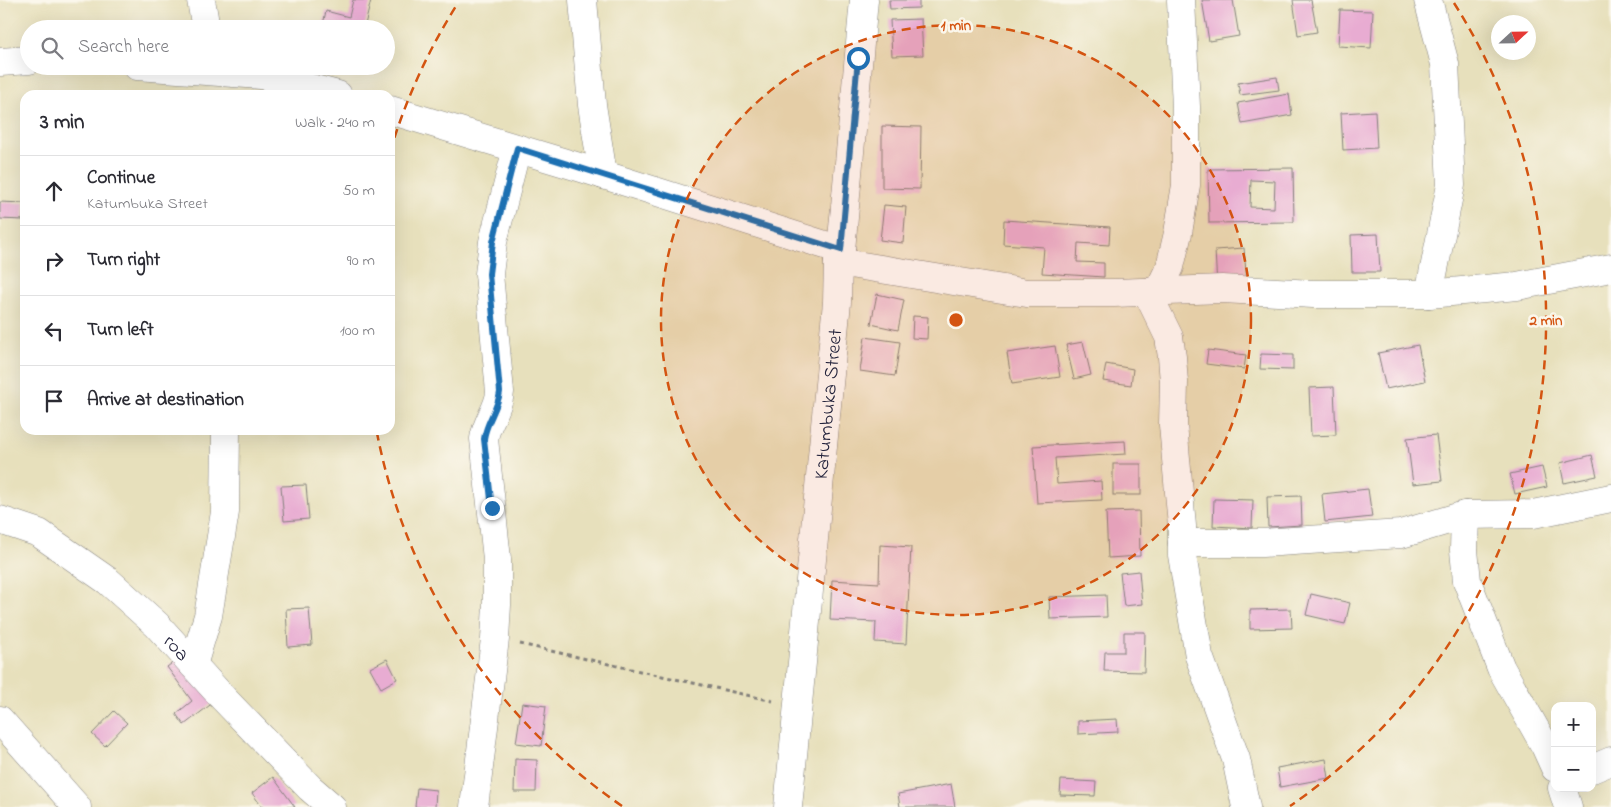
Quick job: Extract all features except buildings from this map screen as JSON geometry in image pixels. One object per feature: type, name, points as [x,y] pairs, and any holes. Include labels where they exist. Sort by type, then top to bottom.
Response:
[{"type":"street","points":[[201,0],[204,20]]},
{"type":"street","points":[[583,0],[592,105],[603,175]]},
{"type":"street","name":"Katumbuka Street","points":[[788,807],[864,0]]},
{"type":"street","points":[[1152,292],[1170,267],[1186,184],[1186,107],[1182,0]]},
{"type":"street","points":[[1428,0],[1445,64],[1451,185],[1428,294]]},
{"type":"street","points":[[0,62],[20,61]]},
{"type":"street","points":[[194,75],[213,78],[261,75],[319,90]]},
{"type":"street","points":[[395,111],[603,175],[840,256],[1027,293],[1222,290],[1314,294],[1428,294],[1517,286],[1611,268]]},
{"type":"street","points":[[474,807],[498,605],[497,559],[484,439],[487,423],[496,409],[500,392],[489,274],[493,242],[517,148]]},
{"type":"street","points":[[1152,292],[1169,337],[1172,357],[1182,555],[1199,656],[1236,759],[1246,807]]},
{"type":"street","points":[[193,665],[208,616],[225,512],[226,435]]},
{"type":"street","points":[[1182,543],[1262,543],[1401,534],[1465,515],[1533,514],[1611,498]]},
{"type":"street","points":[[1465,515],[1464,550],[1467,581],[1501,668],[1551,759]]},
{"type":"street","name":"roa","points":[[0,520],[39,533],[108,581],[157,625],[224,699],[310,788],[332,807]]},
{"type":"street","points":[[0,720],[77,807]]},
{"type":"street","points":[[1596,767],[1611,761]]},
{"type":"street","points":[[1563,792],[1568,807]]},
{"type":"path","points":[[495,639],[798,707]]},
{"type":"route","points":[[492,508],[484,439],[487,423],[500,400],[500,392],[489,274],[493,242],[517,148],[841,250],[858,58]]}]
